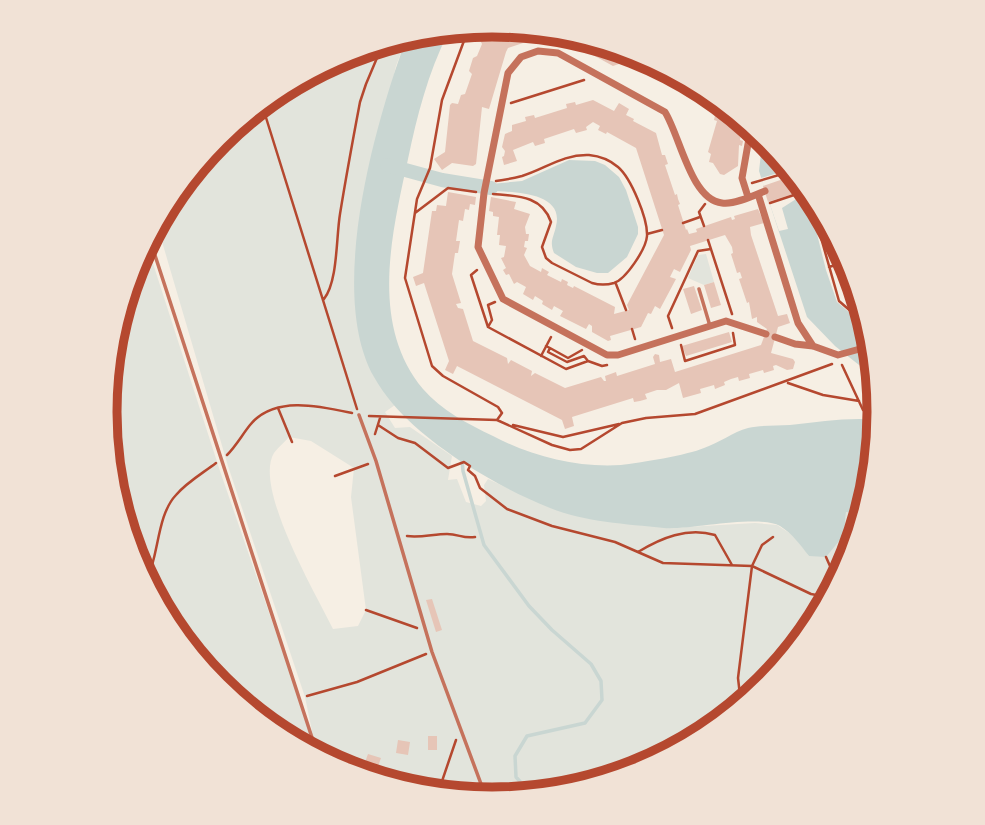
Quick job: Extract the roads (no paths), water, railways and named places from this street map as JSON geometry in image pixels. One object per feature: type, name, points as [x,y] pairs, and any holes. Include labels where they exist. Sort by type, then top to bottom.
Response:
[{"type":"street","points":[[765,334],[726,321],[618,355],[607,355],[503,299],[478,247],[484,193],[508,74],[521,57],[538,51],[558,53],[664,112],[674,127],[695,184],[708,199],[723,204],[762,193],[798,323],[813,346]]},
{"type":"street","points":[[748,197],[742,178],[749,138]]},
{"type":"street","points":[[775,337],[838,355],[863,348]]},
{"type":"lane","points":[[154,251],[314,743]]},
{"type":"lane","points":[[699,289],[710,326]]},
{"type":"lane","points":[[359,415],[371,444],[432,652],[483,788]]},
{"type":"waterway","points":[[387,165],[442,180],[491,188]]},
{"type":"waterway","points":[[462,459],[484,545],[529,606],[591,664],[601,681],[602,700],[585,723],[527,736],[515,756],[516,777],[524,786]]}]
